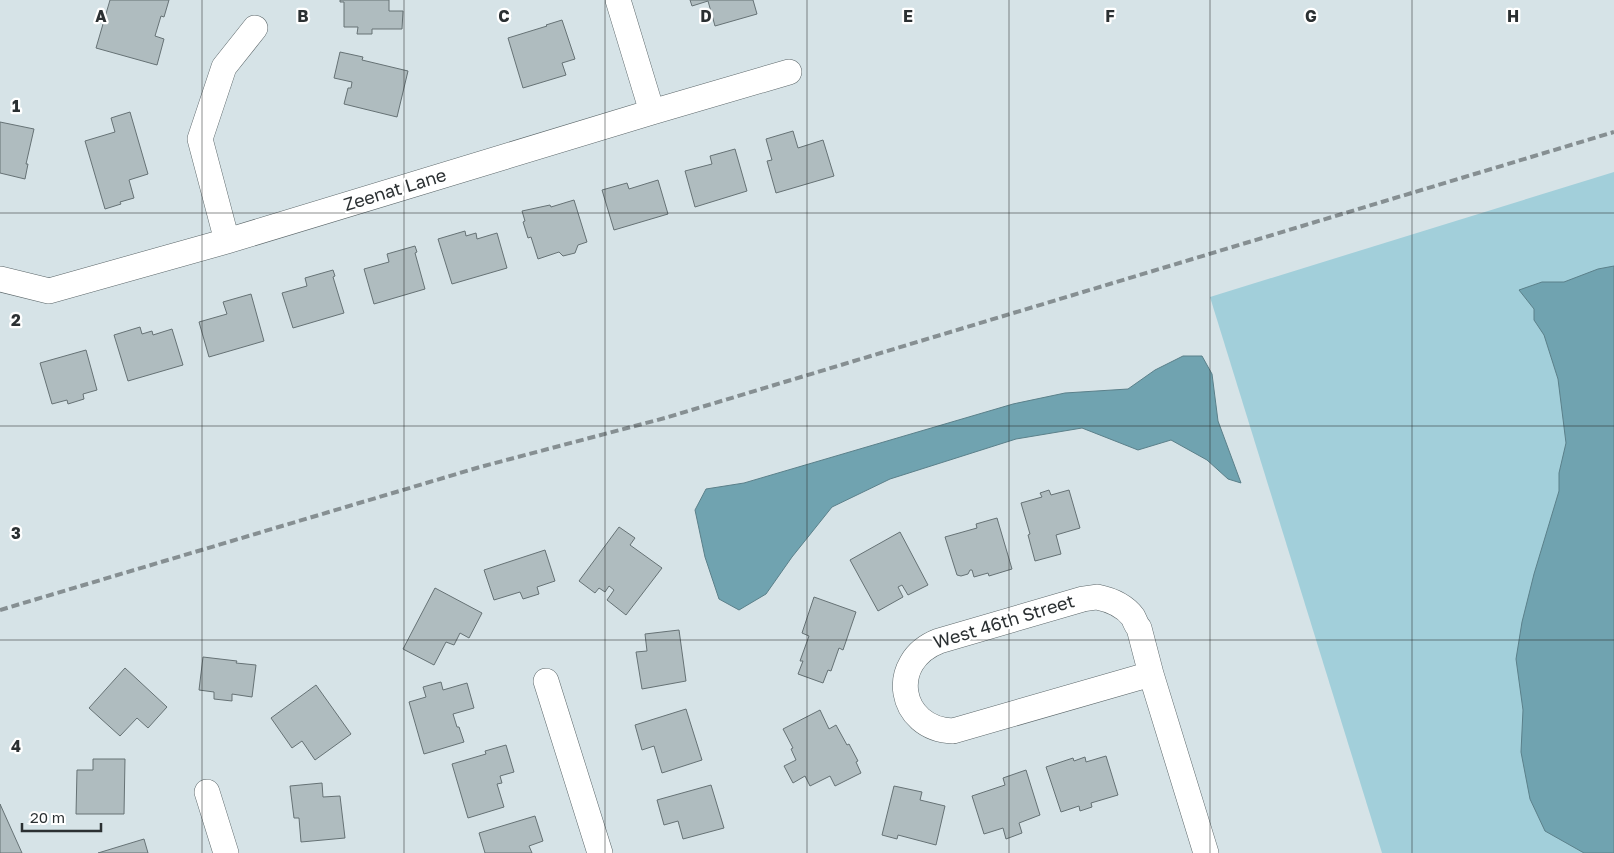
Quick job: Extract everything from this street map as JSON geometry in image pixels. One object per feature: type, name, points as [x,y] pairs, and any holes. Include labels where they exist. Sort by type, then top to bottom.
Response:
[{"type":"street","points":[[618,0],[652,112]]},
{"type":"street","points":[[227,241],[200,139],[224,67],[255,28]]},
{"type":"street","name":"Zeenat Lane","points":[[0,279],[49,291],[227,241],[789,72]]},
{"type":"street","name":"West 46th Street","points":[[1151,674],[954,731],[929,726],[916,715],[909,706],[905,688],[907,669],[913,659],[926,646],[1087,598],[1097,597],[1115,602],[1134,618],[1139,628],[1151,674],[1206,853]]},
{"type":"street","points":[[546,680],[600,853]]},
{"type":"street","points":[[207,792],[226,853]]},
{"type":"shaded area","points":[[1614,172],[1614,853],[1382,853],[1210,297]]},
{"type":"shaded area","points":[[1614,266],[1614,853],[1584,853],[1545,831],[1530,799],[1521,752],[1523,710],[1516,659],[1522,622],[1534,574],[1559,491],[1559,473],[1566,443],[1558,379],[1544,335],[1534,320],[1534,309],[1519,290],[1542,282],[1564,282],[1598,269]]},
{"type":"shaded area","points":[[1183,356],[1202,356],[1212,374],[1218,421],[1241,483],[1228,479],[1207,460],[1171,440],[1138,450],[1082,428],[1016,439],[890,479],[832,507],[792,557],[766,594],[739,610],[719,599],[705,557],[695,510],[706,489],[744,483],[1013,404],[1065,393],[1128,389],[1155,370]]},
{"type":"building","points":[[110,0],[169,0],[164,17],[161,16],[155,36],[164,39],[157,65],[96,48]]},
{"type":"building","points":[[340,0],[389,0],[389,11],[403,11],[402,29],[372,29],[372,34],[357,34],[358,27],[344,27],[344,2],[340,2]]},
{"type":"building","points":[[690,0],[753,0],[757,14],[715,26],[708,1],[692,6]]},
{"type":"building","points":[[562,20],[575,59],[562,63],[566,75],[523,88],[508,38]]},
{"type":"building","points":[[340,52],[363,57],[362,60],[408,71],[397,117],[344,104],[348,88],[351,88],[352,82],[334,78]]},
{"type":"building","points":[[130,112],[148,174],[129,180],[134,198],[105,209],[85,141],[115,132],[111,118]]},
{"type":"building","points":[[0,122],[34,129],[26,164],[28,164],[25,179],[0,173]]},
{"type":"building","points":[[793,131],[798,148],[823,140],[834,176],[776,193],[767,161],[772,160],[766,139]]},
{"type":"building","points":[[735,149],[747,191],[695,207],[685,171],[712,164],[710,156]]},
{"type":"building","points":[[658,180],[668,214],[614,230],[602,190],[627,183],[629,189]]},
{"type":"building","points":[[574,200],[587,242],[578,245],[575,253],[563,256],[559,252],[538,259],[531,237],[528,238],[522,211],[550,205],[551,207]]},
{"type":"building","points":[[465,231],[466,236],[476,233],[477,239],[497,233],[507,268],[452,284],[438,239]]},
{"type":"building","points":[[415,246],[417,252],[415,253],[425,289],[374,304],[364,269],[389,262],[387,254]]},
{"type":"building","points":[[333,270],[335,276],[333,277],[344,313],[293,328],[282,293],[307,286],[305,278]]},
{"type":"building","points":[[251,294],[264,341],[209,357],[199,322],[227,314],[223,302]]},
{"type":"building","points":[[140,327],[142,334],[152,331],[153,335],[172,329],[183,365],[128,381],[114,335]]},
{"type":"building","points":[[86,350],[97,390],[83,394],[84,399],[68,404],[67,400],[52,404],[40,363]]},
{"type":"building","points":[[1049,490],[1051,495],[1069,490],[1080,528],[1056,535],[1061,554],[1035,561],[1021,503],[1042,497],[1040,493]]},
{"type":"building","points":[[997,518],[1012,569],[989,576],[988,573],[974,577],[972,570],[968,574],[957,575],[945,537],[977,528],[976,524]]},
{"type":"building","points":[[619,527],[635,538],[630,545],[662,568],[626,615],[607,600],[614,590],[609,586],[605,592],[599,588],[595,593],[579,581]]},
{"type":"building","points":[[900,532],[928,585],[908,595],[902,585],[898,587],[903,597],[878,611],[850,560]]},
{"type":"building","points":[[545,550],[555,581],[537,587],[539,594],[523,599],[520,592],[494,600],[484,570]]},
{"type":"building","points":[[435,588],[482,613],[469,638],[460,633],[454,645],[446,642],[434,665],[403,649]]},
{"type":"building","points":[[814,597],[856,612],[843,650],[839,648],[831,671],[828,670],[823,683],[798,674],[803,661],[800,661],[809,636],[802,633]]},
{"type":"building","points":[[679,630],[686,681],[642,689],[636,652],[647,651],[645,634]]},
{"type":"building","points":[[203,657],[256,665],[252,697],[232,694],[232,701],[214,699],[214,692],[199,690]]},
{"type":"building","points":[[125,668],[167,707],[148,728],[137,718],[120,736],[89,708]]},
{"type":"building","points":[[441,682],[443,690],[467,683],[474,708],[453,714],[464,742],[424,754],[409,702],[426,697],[423,687]]},
{"type":"building","points":[[316,685],[351,734],[315,760],[302,741],[292,748],[271,718]]},
{"type":"building","points":[[686,709],[702,760],[662,773],[654,746],[642,750],[635,725]]},
{"type":"building","points":[[820,710],[829,729],[836,725],[847,745],[849,744],[858,761],[856,762],[861,773],[835,786],[830,776],[810,786],[805,776],[793,783],[784,766],[796,760],[791,749],[793,748],[783,729]]},
{"type":"building","points":[[506,745],[514,772],[500,776],[502,783],[497,784],[504,807],[468,818],[452,764],[486,754],[485,751]]},
{"type":"building","points":[[1106,756],[1118,795],[1091,803],[1092,807],[1080,811],[1079,806],[1061,812],[1046,767],[1073,758],[1074,761],[1085,757],[1086,762]]},
{"type":"building","points":[[93,759],[125,759],[124,814],[76,814],[77,770],[93,770]]},
{"type":"building","points":[[1026,770],[1040,815],[1019,823],[1022,833],[1006,839],[1003,828],[984,834],[972,796],[1005,785],[1003,778]]},
{"type":"building","points":[[322,783],[323,797],[340,796],[345,838],[301,842],[299,818],[294,818],[290,786]]},
{"type":"building","points":[[711,785],[724,828],[683,839],[678,821],[664,825],[657,800]]},
{"type":"building","points":[[894,786],[922,792],[920,800],[945,806],[936,845],[898,835],[897,839],[882,835]]},
{"type":"building","points":[[0,804],[22,853],[0,853]]},
{"type":"building","points":[[535,816],[543,841],[529,846],[532,853],[485,853],[479,833]]},
{"type":"building","points":[[144,839],[148,853],[98,853]]},
{"type":"railway","points":[[0,610],[480,467],[665,418],[1614,132]]}]
